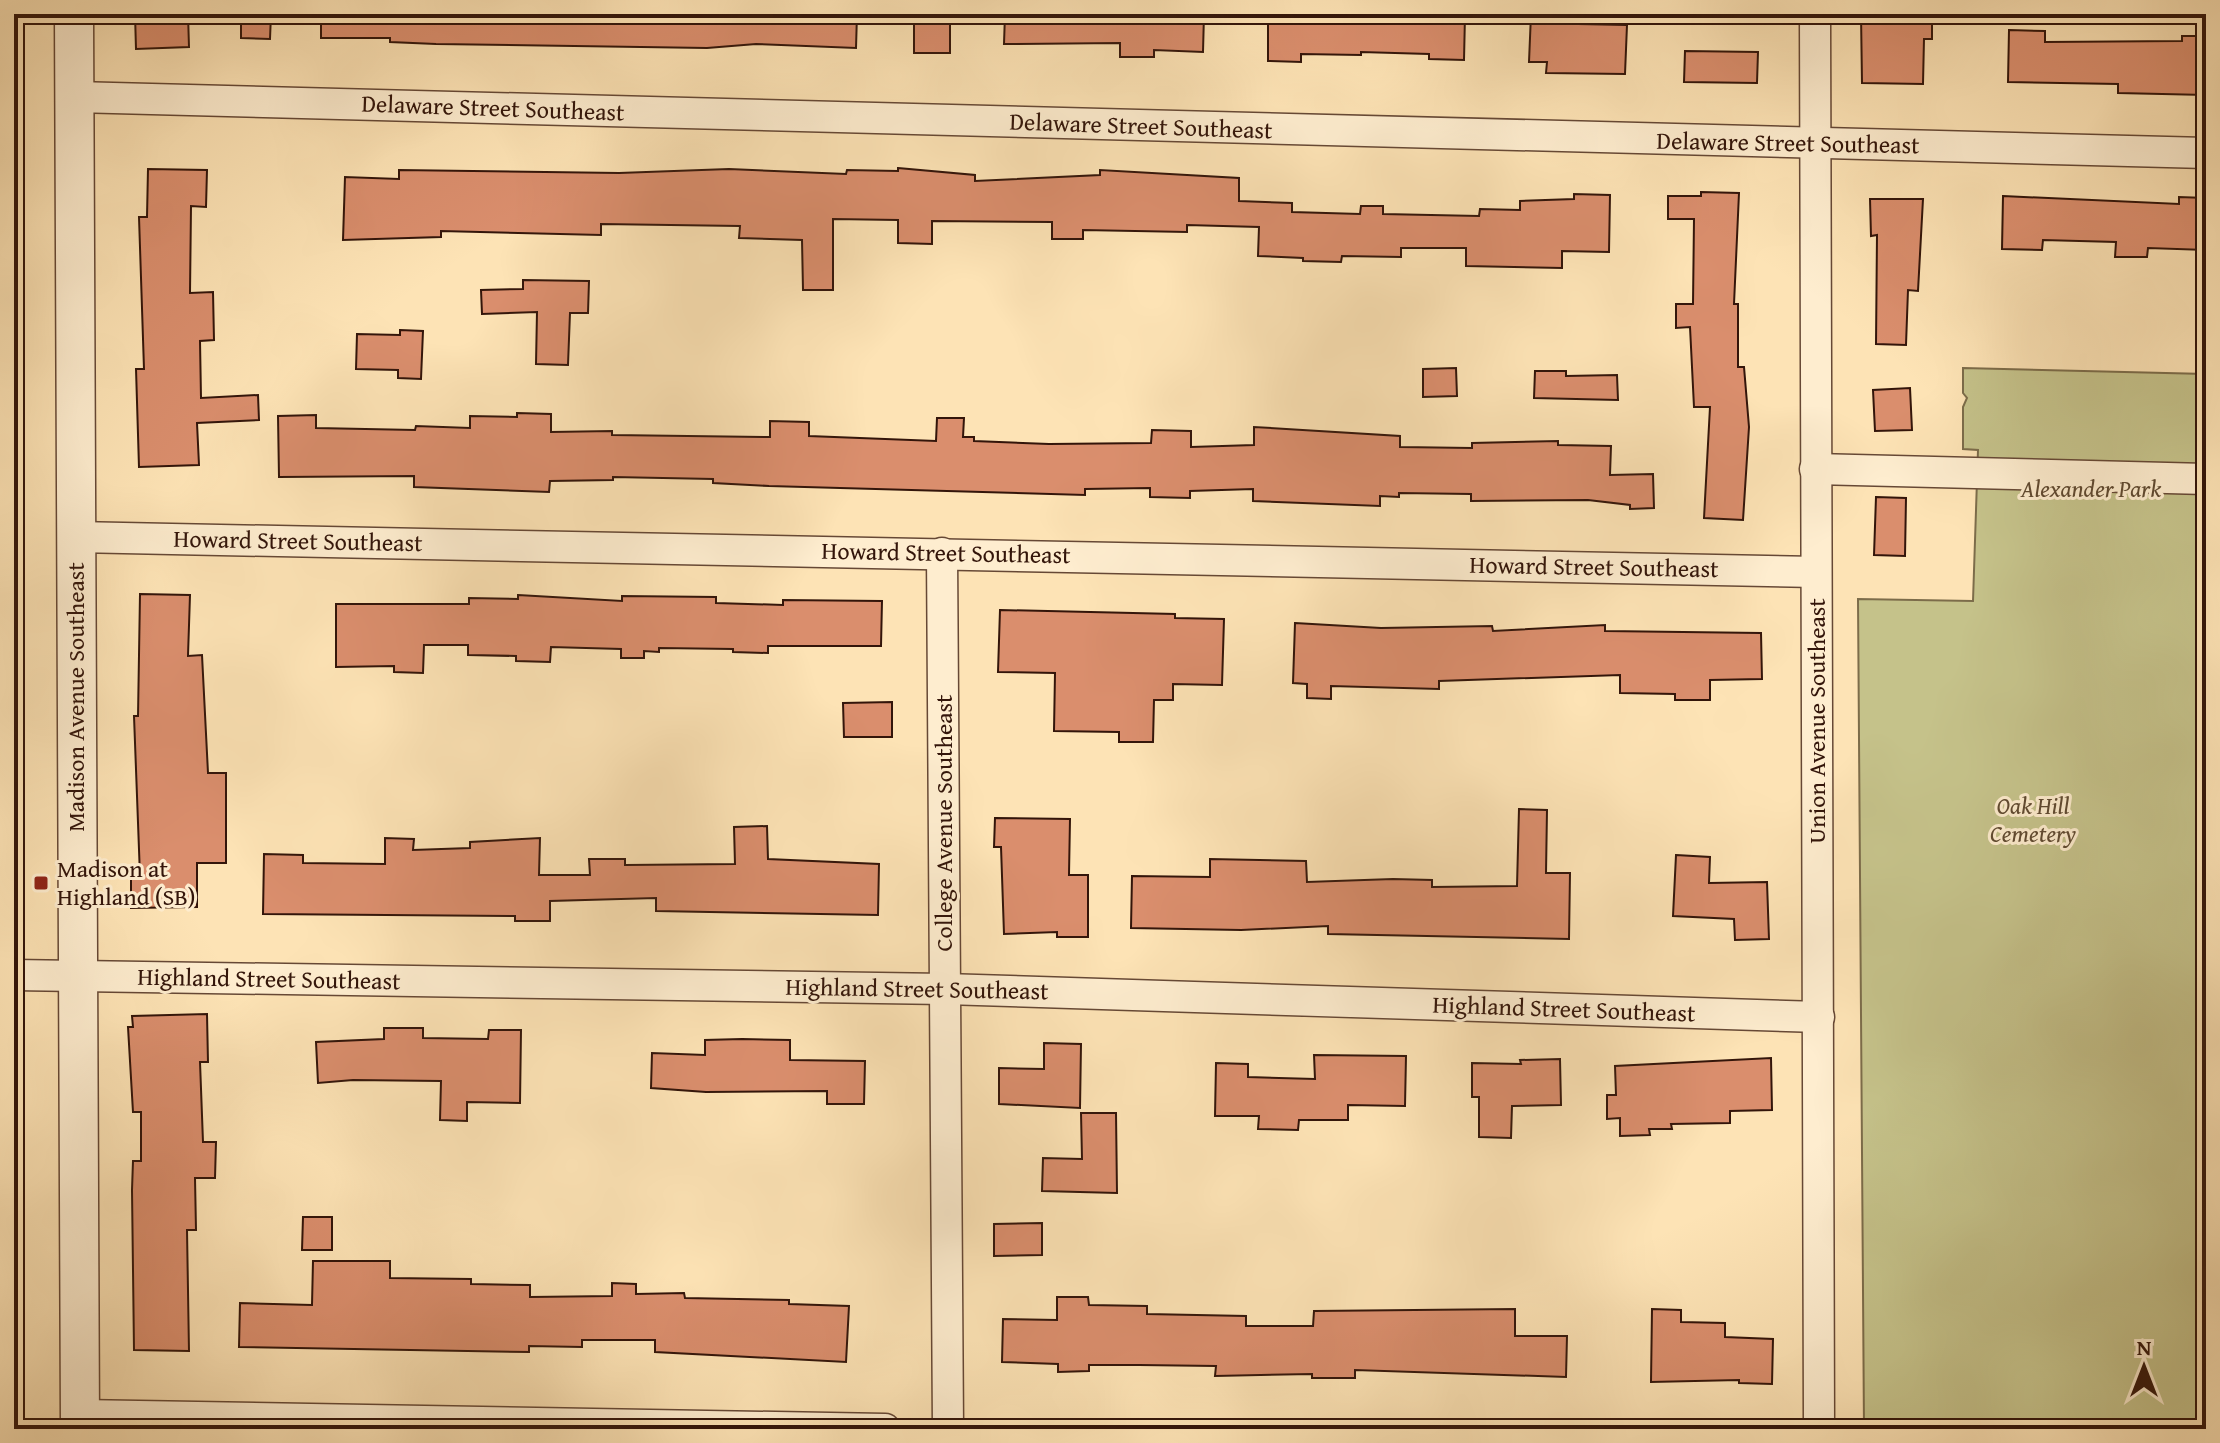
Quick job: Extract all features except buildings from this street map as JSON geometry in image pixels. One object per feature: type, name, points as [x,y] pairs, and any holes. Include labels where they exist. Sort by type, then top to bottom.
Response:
[{"type":"street","name":"Madison Avenue Southeast","points":[[74,14],[80,1422]]},
{"type":"street","name":"Union Avenue Southeast","points":[[1815,14],[1819,1429]]},
{"type":"street","name":"Delaware Street Southeast","points":[[75,97],[2206,153]]},
{"type":"street","points":[[1815,469],[2206,479]]},
{"type":"street","name":"Howard Street Southeast","points":[[75,537],[1816,572]]},
{"type":"street","name":"College Avenue Southeast","points":[[942,553],[948,1429]]},
{"type":"street","name":"Highland Street Southeast","points":[[14,975],[945,989],[1819,1017]]},
{"type":"street","points":[[80,1422],[885,1429]]},
{"type":"green space","name":"Oak Hill Cemetery","points":[[1963,368],[2206,374],[2206,1429],[1864,1429],[1858,599],[1973,601],[1978,450],[1963,449],[1963,407],[1967,398],[1963,393]]},
{"type":"place","name":"Madison at Highland (SB)","points":[[41,883]]},
{"type":"park label","name":"Alexander Park","points":[[2091,489]]}]
